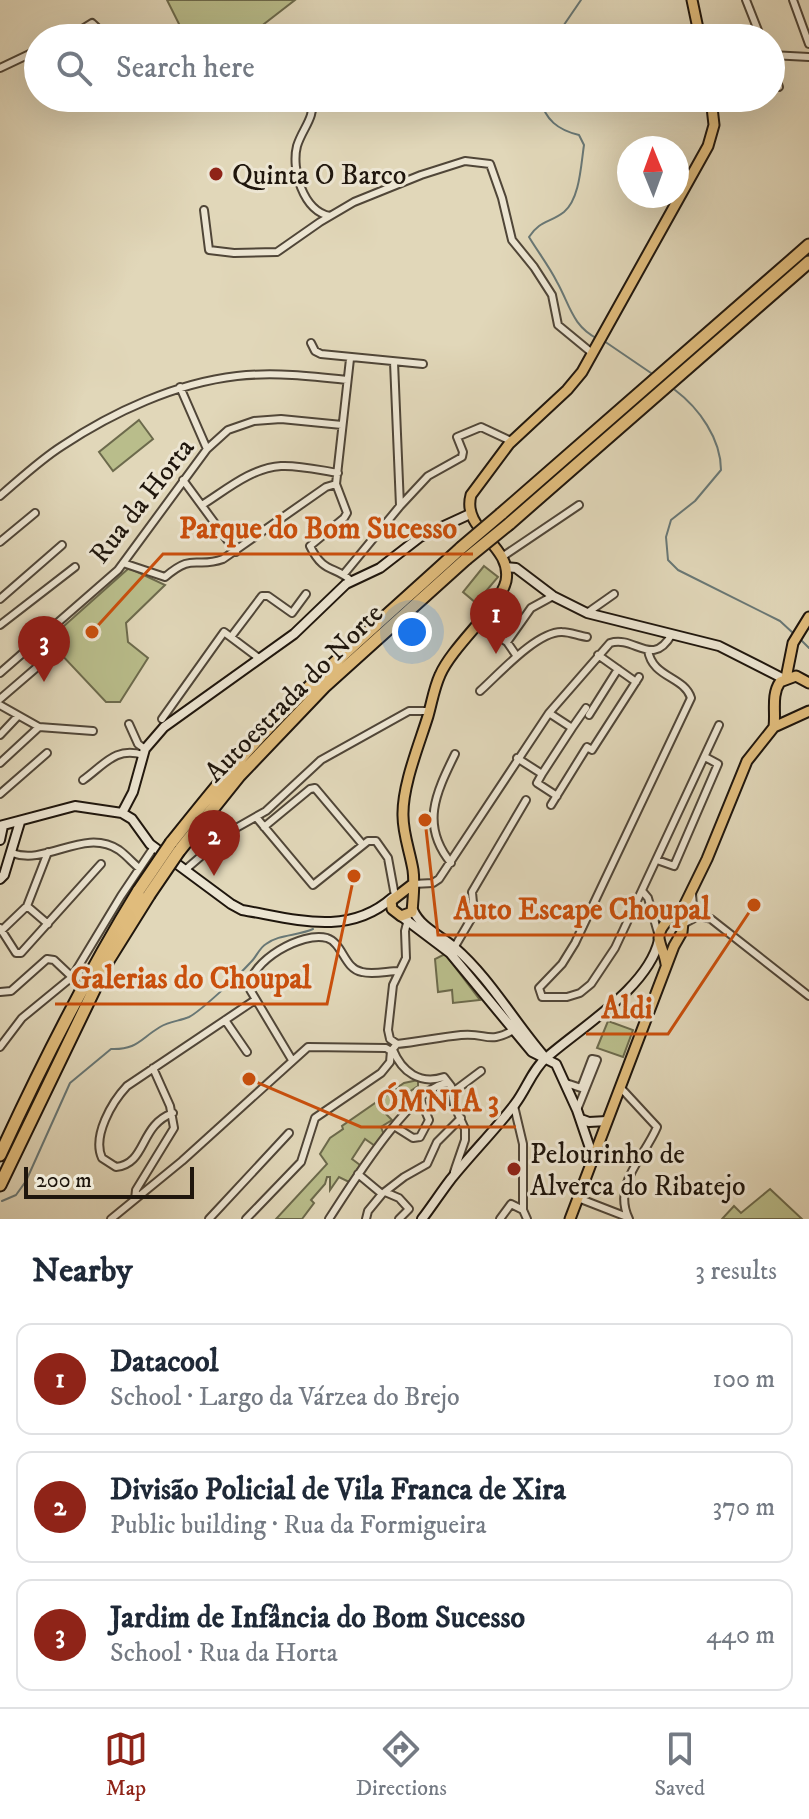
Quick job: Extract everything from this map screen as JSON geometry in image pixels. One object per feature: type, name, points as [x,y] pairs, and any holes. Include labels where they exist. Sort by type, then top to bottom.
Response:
[{"type":"highway","name":"Autoestrada do Norte","points":[[505,519],[809,245]]},
{"type":"highway","name":"Autoestrada do Norte","points":[[0,1155],[85,981],[231,769],[339,658],[809,262]]},
{"type":"highway","name":"Autoestrada do Norte","points":[[0,1185],[144,892]]},
{"type":"main road","points":[[692,0],[697,24]]},
{"type":"main road","points":[[407,913],[413,884],[403,811],[429,711],[445,665],[502,590],[506,580],[504,562],[470,514],[469,501],[511,441],[572,385],[711,140],[713,112]]},
{"type":"main road","points":[[774,727],[777,709],[774,699],[791,649],[809,617]]},
{"type":"main road","points":[[782,681],[805,680],[795,660],[798,635]]},
{"type":"main road","points":[[777,709],[794,717]]},
{"type":"main road","points":[[660,941],[677,921],[692,891],[745,766],[774,727],[809,711]]},
{"type":"main road","points":[[407,913],[391,906],[396,897],[413,884]]},
{"type":"main road","points":[[396,897],[409,899],[407,913]]},
{"type":"main road","points":[[570,1219],[674,946],[677,921]]},
{"type":"main road","points":[[660,941],[668,948],[674,946]]},
{"type":"main road","points":[[660,941],[666,968]]},
{"type":"street","points":[[746,0],[755,24]]},
{"type":"street","points":[[793,0],[809,44]]},
{"type":"street","points":[[785,56],[809,57]]},
{"type":"street","points":[[0,68],[24,57]]},
{"type":"street","points":[[314,112],[296,151],[299,184],[312,205],[330,216]]},
{"type":"street","points":[[204,210],[209,250],[277,252],[354,202],[465,161],[490,164],[512,240],[552,295],[558,325],[597,345]]},
{"type":"street","points":[[311,343],[317,353],[350,359],[423,364]]},
{"type":"street","points":[[350,359],[336,484],[346,507],[346,515],[310,546],[326,569],[348,578],[380,568],[420,537],[470,514]]},
{"type":"street","points":[[394,362],[400,506]]},
{"type":"street","points":[[0,496],[77,436],[180,387],[259,374],[347,380]]},
{"type":"street","points":[[180,387],[207,449]]},
{"type":"street","name":"Rua da Horta","points":[[0,673],[123,563],[207,449],[228,430],[254,421],[281,419],[342,425]]},
{"type":"street","points":[[122,813],[133,792],[144,752],[164,727],[294,634],[348,578],[400,506],[428,476],[462,457],[463,450],[457,440],[460,436],[481,427],[511,441]]},
{"type":"street","points":[[202,505],[241,479],[261,470],[280,466],[338,473]]},
{"type":"street","points":[[183,480],[236,552]]},
{"type":"street","points":[[123,563],[165,577],[181,564],[217,561],[236,552],[326,487],[336,484]]},
{"type":"street","points":[[579,505],[504,562],[553,596],[587,613],[719,646],[762,667],[782,681]]},
{"type":"street","points":[[0,542],[35,513]]},
{"type":"street","points":[[0,599],[62,545]]},
{"type":"street","points":[[0,625],[75,567]]},
{"type":"street","points":[[231,637],[262,596],[268,596],[292,613],[306,594]]},
{"type":"street","points":[[587,613],[614,594]]},
{"type":"street","points":[[507,642],[531,608],[553,596]]},
{"type":"street","points":[[477,623],[507,642],[516,655]]},
{"type":"street","points":[[162,719],[224,632],[261,659]]},
{"type":"street","points":[[480,691],[516,655],[556,633],[587,637]]},
{"type":"street","points":[[413,884],[435,882],[451,863],[549,713],[610,643],[618,641],[648,650],[663,647],[672,634]]},
{"type":"street","points":[[40,638],[50,651],[50,656],[0,702],[39,727],[93,731]]},
{"type":"street","points":[[648,650],[652,665],[688,690],[691,698],[575,943],[562,964],[540,986],[538,992],[545,998],[580,993],[591,984],[615,948],[719,725]]},
{"type":"street","points":[[551,805],[587,747],[592,750],[637,680],[598,655]]},
{"type":"street","points":[[557,796],[537,783],[572,728],[588,712],[618,669]]},
{"type":"street","points":[[185,870],[229,832],[256,817],[280,798],[321,760],[409,711],[429,711]]},
{"type":"street","points":[[549,713],[572,728]]},
{"type":"street","points":[[0,735],[18,716]]},
{"type":"street","points":[[129,724],[144,752]]},
{"type":"street","points":[[0,763],[39,727]]},
{"type":"street","points":[[83,780],[121,752],[144,752]]},
{"type":"street","points":[[0,794],[47,753]]},
{"type":"street","points":[[451,863],[436,842],[434,805],[455,754]]},
{"type":"street","points":[[657,860],[674,866],[718,764],[705,757]]},
{"type":"street","points":[[517,758],[542,774]]},
{"type":"street","points":[[264,827],[315,788],[363,845]]},
{"type":"street","points":[[453,950],[474,914],[472,892],[526,800]]},
{"type":"street","points":[[0,840],[1,826],[79,806],[122,813],[132,819],[154,847],[242,910],[336,923],[349,922],[376,912],[396,897],[388,858],[374,840],[363,845],[313,885],[256,817]]},
{"type":"street","points":[[0,879],[12,853],[20,822]]},
{"type":"street","points":[[12,853],[23,857],[95,843],[116,848],[139,868]]},
{"type":"street","points":[[0,1047],[22,1018],[72,977],[154,847]]},
{"type":"street","points":[[48,852],[27,906],[1,930],[16,953],[20,954],[101,864]]},
{"type":"street","points":[[692,891],[692,904],[698,916]]},
{"type":"street","points":[[422,1219],[450,1180],[514,1106],[546,1058],[589,1026],[637,979],[654,954],[660,941],[648,898],[643,892]]},
{"type":"street","points":[[27,906],[48,924]]},
{"type":"street","points":[[376,912],[407,913],[453,950],[518,1028],[546,1058],[556,1064],[579,1114],[593,1158]]},
{"type":"street","points":[[407,913],[419,929],[453,950]]},
{"type":"street","points":[[407,913],[406,958],[394,981],[389,1017],[390,1039],[398,1063],[406,1071],[426,1079],[444,1077],[453,1092],[465,1140],[450,1180]]},
{"type":"street","points":[[653,917],[677,921],[706,916],[809,996]]},
{"type":"street","points":[[405,938],[409,932],[419,929]]},
{"type":"street","points":[[292,1060],[255,1000],[249,982],[267,958],[289,945],[320,937],[333,941],[358,971],[399,971]]},
{"type":"street","points":[[0,992],[11,991],[47,959],[54,960],[72,977]]},
{"type":"street","points":[[173,1113],[153,1125],[138,1155],[130,1163],[116,1167],[102,1158],[98,1140],[118,1096],[127,1086],[255,1000]]},
{"type":"street","points":[[225,1020],[247,1052]]},
{"type":"street","points":[[111,1219],[182,1161],[311,1046],[392,1048],[467,1034],[489,1039],[518,1028]]},
{"type":"street","points":[[0,1032],[7,1038]]},
{"type":"street","points":[[246,1219],[301,1162],[315,1118],[381,1073],[390,1062],[392,1048]]},
{"type":"street","points":[[566,1083],[581,1088],[592,1059],[597,1060],[579,1114]]},
{"type":"street","points":[[135,1199],[136,1190],[174,1128],[173,1113],[153,1068]]},
{"type":"street","points":[[453,1092],[481,1071]]},
{"type":"street","points":[[329,1219],[394,1126],[420,1099],[442,1083],[448,1083]]},
{"type":"street","points":[[619,1086],[657,1127],[622,1195],[628,1218]]},
{"type":"street","points":[[420,1099],[429,1120],[420,1137]]},
{"type":"street","points":[[514,1106],[523,1144],[523,1210],[527,1219]]},
{"type":"street","points":[[579,1114],[595,1123],[607,1121]]},
{"type":"street","points":[[366,1219],[368,1211],[383,1193],[427,1164],[442,1136],[461,1118]]},
{"type":"street","points":[[394,1126],[413,1138],[420,1137],[434,1149]]},
{"type":"street","points":[[209,1219],[289,1133]]},
{"type":"street","points":[[358,1174],[383,1193],[399,1198],[409,1209],[399,1219]]},
{"type":"street","points":[[578,1198],[628,1218]]},
{"type":"street","points":[[612,1211],[622,1202]]},
{"type":"street","points":[[500,1219],[511,1204],[523,1210]]},
{"type":"green space","points":[[167,0],[295,0],[264,24],[179,24]]},
{"type":"green space","points":[[139,420],[153,439],[113,471],[99,452]]},
{"type":"green space","points":[[484,566],[498,577],[476,603],[463,592]]},
{"type":"green space","points":[[129,568],[165,585],[126,623],[128,642],[148,658],[120,702],[106,702],[60,653],[54,658],[54,651],[46,642]]},
{"type":"green space","points":[[445,954],[480,1000],[453,1003],[452,990],[438,992],[435,959]]},
{"type":"green space","points":[[608,1021],[633,1030],[623,1057],[597,1048]]},
{"type":"green space","points":[[418,1080],[418,1086],[385,1113],[392,1120],[381,1127],[384,1135],[375,1146],[365,1139],[352,1159],[360,1165],[349,1182],[339,1177],[330,1190],[330,1177],[327,1177],[302,1219],[276,1219],[327,1164],[320,1154],[330,1138],[343,1129],[342,1126],[404,1083]]},
{"type":"green space","points":[[770,1189],[802,1219],[722,1219],[734,1206],[741,1213]]},
{"type":"waterway","points":[[565,24],[581,0]]},
{"type":"waterway","points":[[545,112],[554,123],[579,135],[584,145],[579,181],[569,206],[559,216],[537,227],[529,237],[577,321],[598,339]]},
{"type":"waterway","points":[[604,341],[651,373]]},
{"type":"waterway","points":[[675,390],[707,425],[717,447],[721,470],[695,501],[671,520],[666,537],[668,560],[678,570],[780,621],[793,633]]},
{"type":"waterway","points":[[801,640],[809,648]]},
{"type":"waterway","points":[[2,1201],[16,1195],[26,1181],[70,1083],[111,1049],[133,1046],[164,1025],[195,1013],[238,975],[266,944],[313,929]]},
{"type":"place","name":"Quinta O Barco","points":[[216,174]]},
{"type":"place","name":"Parque do Bom Sucesso","points":[[92,632]]},
{"type":"place","name":"Datacool","points":[[496,654]]},
{"type":"place","name":"Jardim de Infância do Bom Sucesso","points":[[44,682]]},
{"type":"place","name":"Auto Escape Choupal","points":[[425,820]]},
{"type":"place","name":"Divisão Policial de Vila Franca de Xira","points":[[214,876]]},
{"type":"place","name":"Galerias do Choupal","points":[[354,876]]},
{"type":"place","name":"Aldi","points":[[754,905]]},
{"type":"place","name":"ÓMNIA 3","points":[[249,1079]]},
{"type":"place","name":"Pelourinho de Alverca do Ribatejo","points":[[514,1169]]}]
